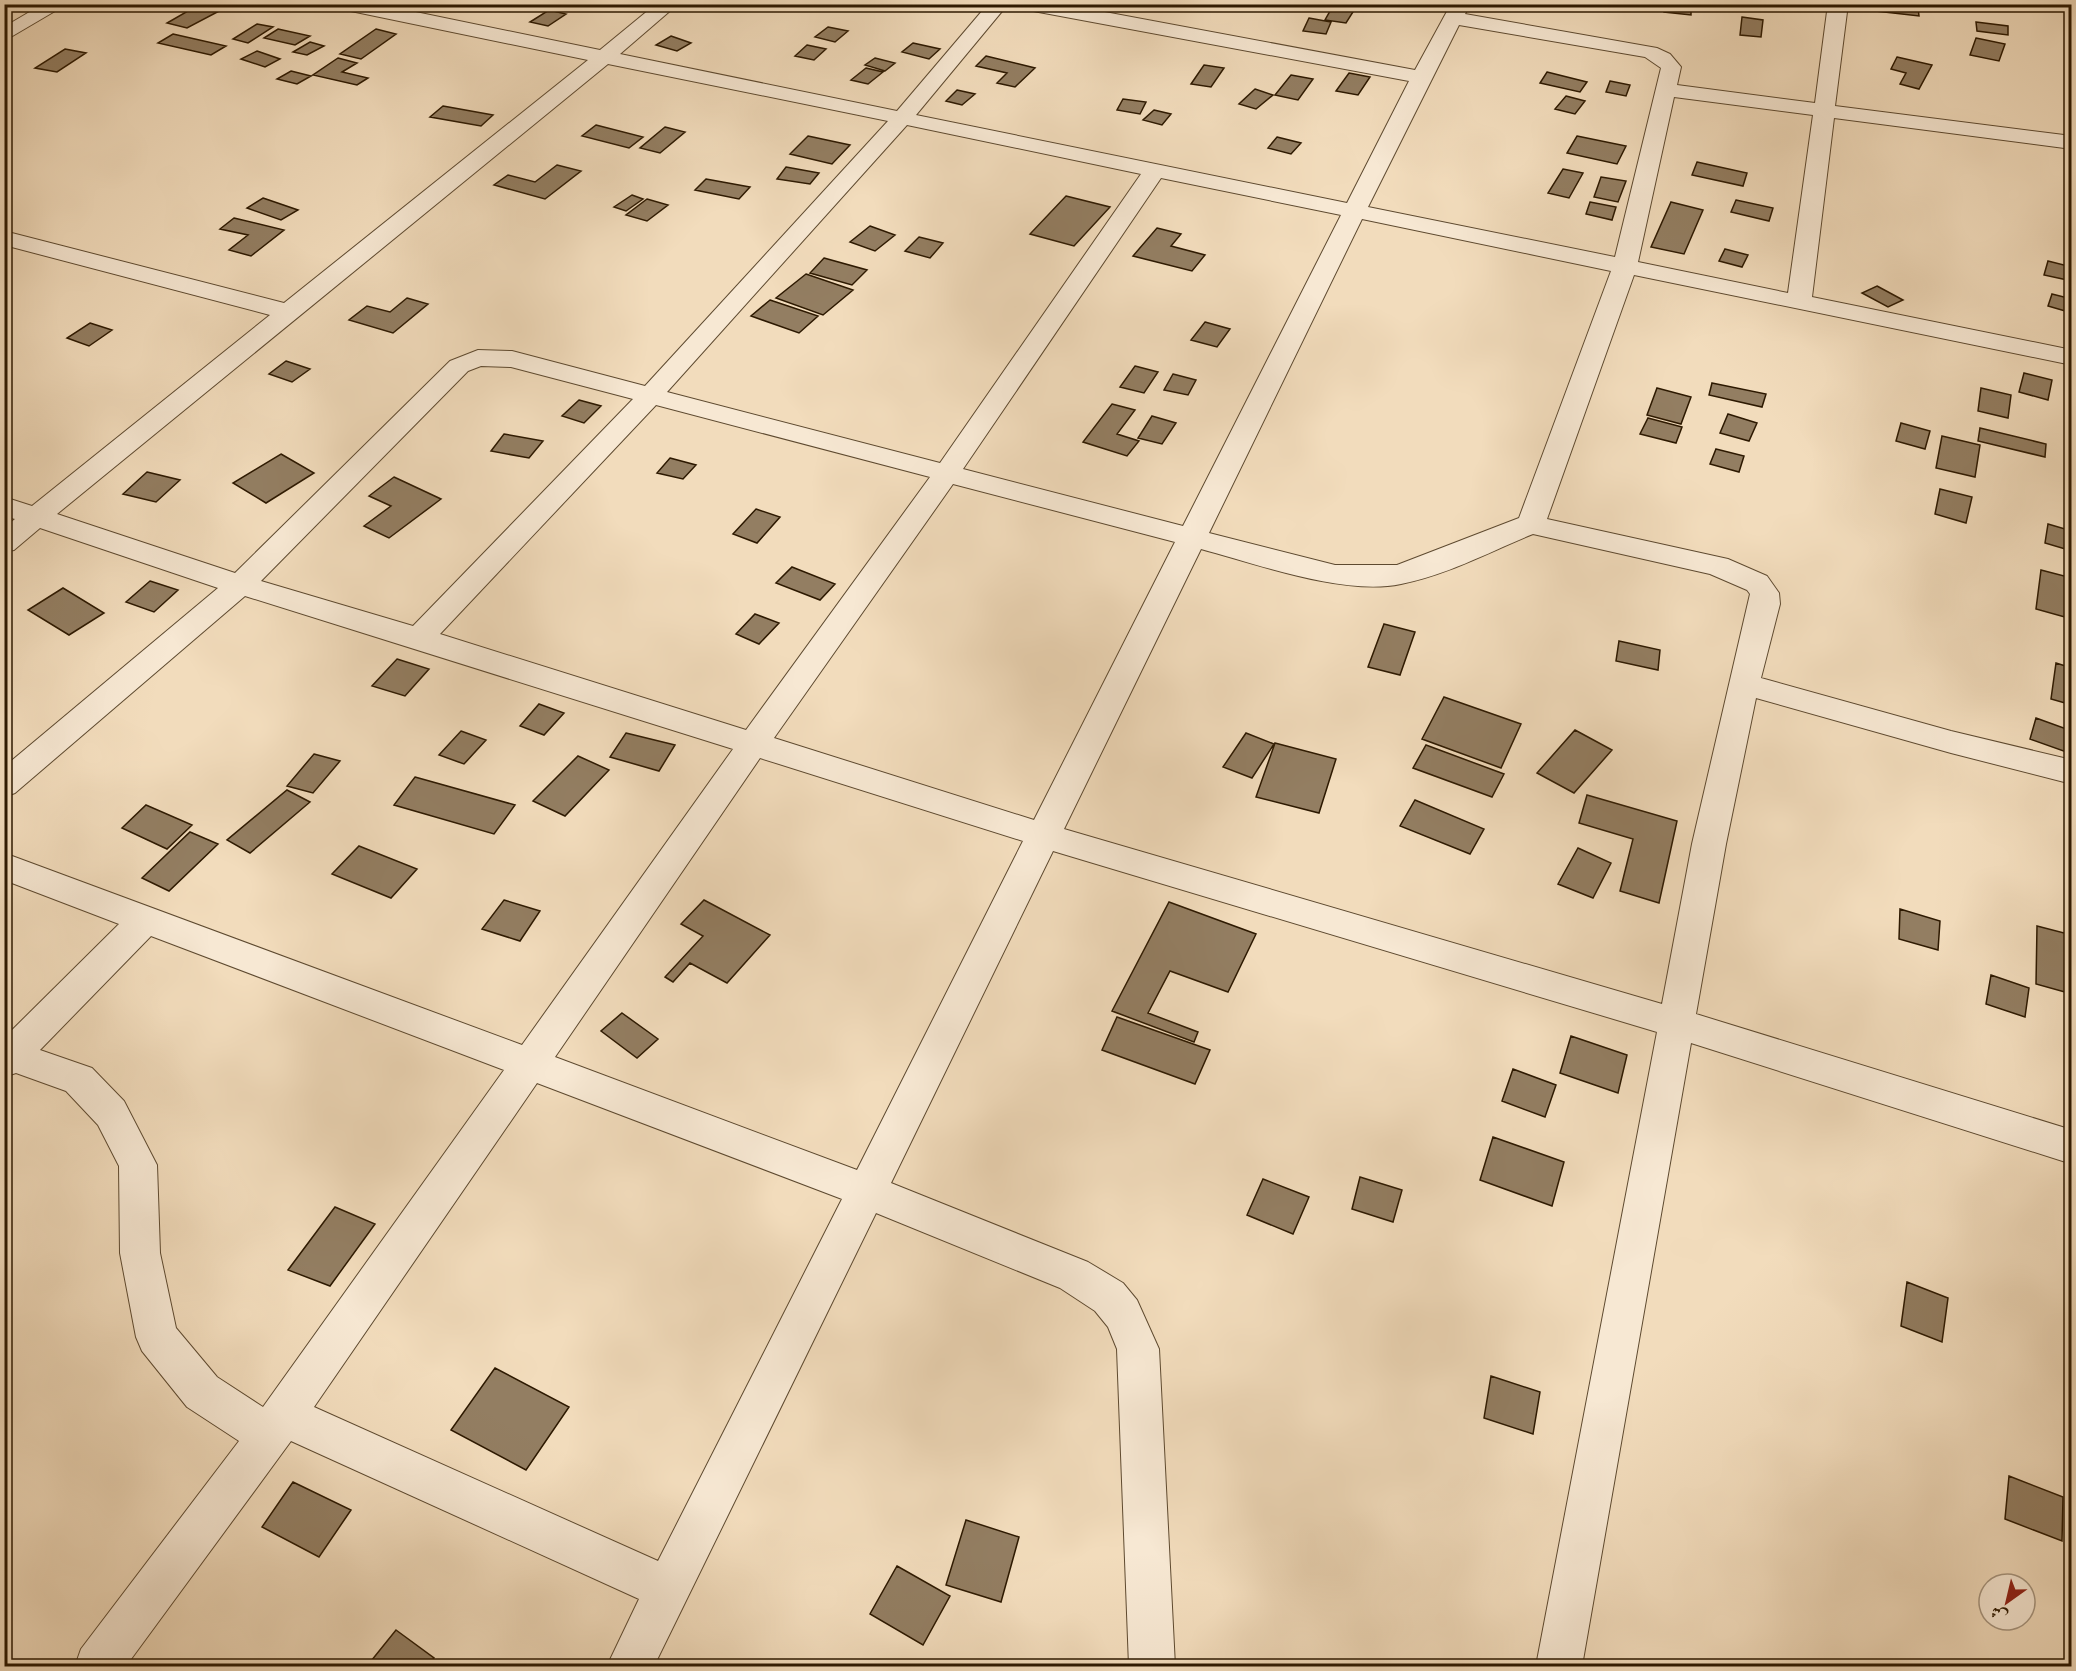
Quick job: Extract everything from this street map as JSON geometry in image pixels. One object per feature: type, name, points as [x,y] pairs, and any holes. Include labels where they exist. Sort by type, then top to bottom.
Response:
[{"type":"street","points":[[4,35],[58,4]]},
{"type":"street","points":[[346,4],[2072,358]]},
{"type":"street","points":[[4,543],[669,4]]},
{"type":"street","points":[[419,638],[650,397],[904,119],[999,4]]},
{"type":"street","points":[[1028,4],[1420,77]]},
{"type":"street","points":[[1799,302],[1838,4]]},
{"type":"street","points":[[630,1666],[1194,536],[1420,77],[1457,11],[1650,52],[1663,58],[1671,67],[1625,266],[1531,524]]},
{"type":"street","points":[[1667,90],[2072,143]]},
{"type":"street","points":[[98,1666],[276,1425],[753,744],[947,473],[1155,170]]},
{"type":"street","points":[[4,238],[289,312]]},
{"type":"street","points":[[4,785],[240,585],[459,366],[478,358],[512,359],[650,397],[1194,536],[1335,575],[1399,575],[1447,559],[1531,524],[1718,566],[1757,582],[1765,593],[1765,604],[1743,684],[1709,844],[1558,1666]]},
{"type":"street","points":[[4,506],[240,585],[419,638],[1043,835],[1676,1023],[2072,1147]]},
{"type":"street","points":[[1743,684],[1951,742],[2072,772]]},
{"type":"street","points":[[4,866],[867,1191],[1074,1275],[1109,1297],[1123,1314],[1138,1349],[1152,1666]]},
{"type":"street","points":[[146,918],[8,1059],[80,1079],[111,1113],[138,1165],[140,1253],[157,1337],[202,1392],[669,1589]]},
{"type":"building","points":[[200,4],[223,9],[187,28],[167,23]]},
{"type":"building","points":[[1334,4],[1358,4],[1346,23],[1325,20]]},
{"type":"building","points":[[1664,4],[1691,4],[1691,15],[1664,12]]},
{"type":"building","points":[[1867,4],[1918,8],[1919,16],[1867,10]]},
{"type":"building","points":[[549,10],[566,14],[548,26],[530,22]]},
{"type":"building","points":[[1742,17],[1763,20],[1761,37],[1740,35]]},
{"type":"building","points":[[1309,18],[1331,22],[1326,34],[1303,31]]},
{"type":"building","points":[[1976,22],[2008,26],[2008,35],[1977,31]]},
{"type":"building","points":[[257,24],[273,27],[248,43],[233,39]]},
{"type":"building","points":[[828,27],[848,31],[835,42],[815,37]]},
{"type":"building","points":[[278,29],[310,36],[295,45],[264,38]]},
{"type":"building","points":[[376,29],[396,34],[361,59],[340,54]]},
{"type":"building","points":[[173,34],[226,46],[211,55],[158,43]]},
{"type":"building","points":[[671,36],[691,43],[677,51],[656,45]]},
{"type":"building","points":[[1976,38],[2005,44],[1999,61],[1970,55]]},
{"type":"building","points":[[310,42],[324,46],[307,55],[293,52]]},
{"type":"building","points":[[913,43],[940,49],[929,59],[902,52]]},
{"type":"building","points":[[807,45],[826,49],[814,60],[795,56]]},
{"type":"building","points":[[65,49],[86,53],[57,72],[35,68]]},
{"type":"building","points":[[257,51],[280,59],[265,67],[241,59]]},
{"type":"building","points":[[986,56],[1035,68],[1015,87],[997,83],[1007,73],[976,66]]},
{"type":"building","points":[[1897,57],[1932,65],[1919,89],[1900,84],[1906,73],[1891,69]]},
{"type":"building","points":[[338,58],[357,63],[342,72],[368,78],[357,85],[313,75]]},
{"type":"building","points":[[875,58],[895,63],[885,71],[865,65]]},
{"type":"building","points":[[1204,65],[1224,68],[1211,87],[1191,84]]},
{"type":"building","points":[[866,68],[883,72],[868,84],[851,80]]},
{"type":"building","points":[[291,71],[311,76],[297,84],[277,79]]},
{"type":"building","points":[[1547,72],[1587,82],[1580,92],[1540,83]]},
{"type":"building","points":[[1349,73],[1370,77],[1358,95],[1336,91]]},
{"type":"building","points":[[1291,75],[1313,79],[1298,100],[1275,95]]},
{"type":"building","points":[[1610,81],[1630,85],[1626,96],[1606,92]]},
{"type":"building","points":[[1255,89],[1273,95],[1256,109],[1239,104]]},
{"type":"building","points":[[957,90],[975,94],[962,105],[946,101]]},
{"type":"building","points":[[1566,96],[1585,101],[1575,114],[1555,109]]},
{"type":"building","points":[[1123,99],[1146,102],[1140,114],[1117,110]]},
{"type":"building","points":[[443,106],[493,115],[481,126],[430,117]]},
{"type":"building","points":[[1154,110],[1171,114],[1162,125],[1143,120]]},
{"type":"building","points":[[596,125],[643,137],[629,148],[582,136]]},
{"type":"building","points":[[665,127],[685,132],[660,153],[640,148]]},
{"type":"building","points":[[808,136],[850,145],[832,164],[790,154]]},
{"type":"building","points":[[1577,136],[1626,146],[1617,164],[1567,153]]},
{"type":"building","points":[[1277,137],[1301,143],[1291,154],[1268,148]]},
{"type":"building","points":[[1697,162],[1747,173],[1743,186],[1692,175]]},
{"type":"building","points":[[557,165],[581,171],[545,199],[494,185],[508,175],[535,182]]},
{"type":"building","points":[[786,167],[819,173],[810,184],[777,179]]},
{"type":"building","points":[[1563,169],[1583,173],[1569,198],[1548,193]]},
{"type":"building","points":[[1601,177],[1626,181],[1618,202],[1594,197]]},
{"type":"building","points":[[706,179],[750,187],[739,199],[695,190]]},
{"type":"building","points":[[632,195],[643,199],[626,211],[614,207]]},
{"type":"building","points":[[1066,196],[1110,207],[1074,246],[1030,234]]},
{"type":"building","points":[[263,198],[298,210],[281,220],[247,208]]},
{"type":"building","points":[[647,199],[668,205],[647,221],[626,215]]},
{"type":"building","points":[[1736,200],[1773,208],[1769,221],[1731,212]]},
{"type":"building","points":[[1590,202],[1616,207],[1612,220],[1586,214]]},
{"type":"building","points":[[1671,202],[1703,210],[1684,254],[1651,247]]},
{"type":"building","points":[[234,218],[284,230],[251,256],[229,250],[248,235],[220,229]]},
{"type":"building","points":[[870,226],[895,235],[875,251],[850,242]]},
{"type":"building","points":[[1157,228],[1181,234],[1171,246],[1205,255],[1192,271],[1133,256]]},
{"type":"building","points":[[919,237],[943,243],[930,258],[905,251]]},
{"type":"building","points":[[1725,249],[1748,255],[1742,267],[1719,261]]},
{"type":"building","points":[[824,258],[867,270],[852,285],[810,273]]},
{"type":"building","points":[[2048,261],[2072,267],[2072,281],[2044,275]]},
{"type":"building","points":[[806,274],[853,290],[823,315],[776,298]]},
{"type":"building","points":[[1877,286],[1903,300],[1888,307],[1862,293]]},
{"type":"building","points":[[2052,294],[2072,299],[2072,313],[2048,306]]},
{"type":"building","points":[[407,298],[428,304],[393,333],[349,320],[367,306],[390,312]]},
{"type":"building","points":[[770,300],[818,316],[799,333],[751,316]]},
{"type":"building","points":[[1205,322],[1230,329],[1217,347],[1191,340]]},
{"type":"building","points":[[90,323],[112,330],[89,346],[67,338]]},
{"type":"building","points":[[286,361],[310,369],[292,382],[269,374]]},
{"type":"building","points":[[1135,366],[1158,372],[1144,393],[1120,387]]},
{"type":"building","points":[[2024,373],[2052,380],[2048,400],[2019,392]]},
{"type":"building","points":[[1173,374],[1196,380],[1188,395],[1164,390]]},
{"type":"building","points":[[1712,383],[1766,394],[1762,407],[1709,395]]},
{"type":"building","points":[[1657,388],[1691,397],[1681,424],[1647,415]]},
{"type":"building","points":[[1981,388],[2011,395],[2008,418],[1978,411]]},
{"type":"building","points":[[579,400],[601,406],[584,423],[562,416]]},
{"type":"building","points":[[1112,404],[1135,410],[1117,434],[1139,441],[1127,456],[1083,442]]},
{"type":"building","points":[[1728,414],[1757,423],[1749,441],[1720,433]]},
{"type":"building","points":[[1152,416],[1176,423],[1162,444],[1138,438]]},
{"type":"building","points":[[1648,418],[1682,427],[1676,443],[1640,434]]},
{"type":"building","points":[[1901,423],[1930,431],[1925,449],[1896,441]]},
{"type":"building","points":[[1980,428],[2046,444],[2045,457],[1978,441]]},
{"type":"building","points":[[504,434],[543,441],[529,458],[491,451]]},
{"type":"building","points":[[1942,436],[1980,445],[1975,477],[1936,468]]},
{"type":"building","points":[[1716,449],[1744,456],[1739,472],[1710,464]]},
{"type":"building","points":[[281,454],[314,473],[266,503],[233,483]]},
{"type":"building","points":[[670,458],[696,465],[683,479],[657,473]]},
{"type":"building","points":[[147,472],[180,480],[156,502],[123,494]]},
{"type":"building","points":[[394,477],[441,499],[389,538],[364,526],[391,506],[369,496]]},
{"type":"building","points":[[1940,489],[1972,497],[1966,523],[1935,514]]},
{"type":"building","points":[[756,509],[780,517],[757,543],[733,534]]},
{"type":"building","points":[[2048,524],[2072,531],[2072,551],[2045,543]]},
{"type":"building","points":[[792,567],[835,584],[820,600],[776,583]]},
{"type":"building","points":[[2041,570],[2072,578],[2072,619],[2036,609]]},
{"type":"building","points":[[150,581],[178,590],[154,612],[126,602]]},
{"type":"building","points":[[63,588],[104,613],[69,635],[28,610]]},
{"type":"building","points":[[755,614],[779,623],[759,644],[736,634]]},
{"type":"building","points":[[1384,624],[1415,632],[1400,675],[1368,667]]},
{"type":"building","points":[[1619,641],[1660,650],[1658,670],[1616,661]]},
{"type":"building","points":[[397,659],[429,669],[405,696],[372,686]]},
{"type":"building","points":[[2056,663],[2072,668],[2072,705],[2051,699]]},
{"type":"building","points":[[1444,697],[1521,724],[1501,768],[1422,739]]},
{"type":"building","points":[[539,704],[564,713],[544,735],[520,726]]},
{"type":"building","points":[[2036,718],[2072,731],[2072,754],[2030,739]]},
{"type":"building","points":[[1575,730],[1612,750],[1574,793],[1537,773]]},
{"type":"building","points":[[461,731],[486,740],[464,764],[439,755]]},
{"type":"building","points":[[626,733],[675,745],[659,771],[610,757]]},
{"type":"building","points":[[1246,733],[1274,744],[1252,778],[1223,767]]},
{"type":"building","points":[[1275,743],[1336,759],[1319,813],[1256,797]]},
{"type":"building","points":[[1426,745],[1504,774],[1492,797],[1413,768]]},
{"type":"building","points":[[314,754],[340,761],[313,793],[287,786]]},
{"type":"building","points":[[578,756],[609,770],[565,816],[533,801]]},
{"type":"building","points":[[415,777],[515,805],[494,834],[394,805]]},
{"type":"building","points":[[287,790],[310,802],[250,853],[227,840]]},
{"type":"building","points":[[1587,795],[1677,821],[1659,903],[1620,891],[1633,839],[1579,823]]},
{"type":"building","points":[[1415,800],[1484,829],[1470,854],[1400,826]]},
{"type":"building","points":[[146,805],[192,825],[167,849],[122,828]]},
{"type":"building","points":[[190,832],[218,844],[169,891],[142,878]]},
{"type":"building","points":[[359,846],[417,869],[391,898],[332,874]]},
{"type":"building","points":[[1578,848],[1611,863],[1593,898],[1558,884]]},
{"type":"building","points":[[504,900],[540,911],[520,941],[482,929]]},
{"type":"building","points":[[704,900],[770,935],[727,983],[690,963],[673,982],[665,977],[703,936],[681,924]]},
{"type":"building","points":[[1169,902],[1256,934],[1228,992],[1170,971],[1148,1013],[1198,1032],[1194,1042],[1112,1011]]},
{"type":"building","points":[[1900,909],[1940,921],[1938,950],[1899,939]]},
{"type":"building","points":[[2037,926],[2072,935],[2072,994],[2036,984]]},
{"type":"building","points":[[1991,975],[2029,988],[2025,1017],[1986,1004]]},
{"type":"building","points":[[622,1013],[658,1039],[637,1058],[601,1031]]},
{"type":"building","points":[[1117,1017],[1210,1050],[1195,1084],[1102,1050]]},
{"type":"building","points":[[1571,1036],[1627,1055],[1618,1093],[1560,1073]]},
{"type":"building","points":[[1513,1069],[1556,1085],[1545,1117],[1502,1101]]},
{"type":"building","points":[[1493,1137],[1564,1162],[1552,1206],[1480,1180]]},
{"type":"building","points":[[1360,1177],[1402,1190],[1393,1222],[1352,1209]]},
{"type":"building","points":[[1263,1179],[1309,1197],[1293,1234],[1247,1215]]},
{"type":"building","points":[[335,1207],[375,1224],[330,1286],[288,1270]]},
{"type":"building","points":[[1907,1282],[1948,1298],[1942,1342],[1901,1326]]},
{"type":"building","points":[[495,1368],[569,1407],[526,1470],[451,1430]]},
{"type":"building","points":[[1491,1376],[1540,1392],[1533,1434],[1484,1418]]},
{"type":"building","points":[[2009,1476],[2063,1497],[2062,1541],[2005,1519]]},
{"type":"building","points":[[293,1482],[351,1510],[319,1557],[262,1527]]},
{"type":"building","points":[[966,1520],[1019,1537],[1001,1602],[946,1585]]},
{"type":"building","points":[[897,1566],[950,1596],[923,1645],[870,1614]]},
{"type":"building","points":[[396,1630],[434,1658],[428,1666],[367,1666]]}]
